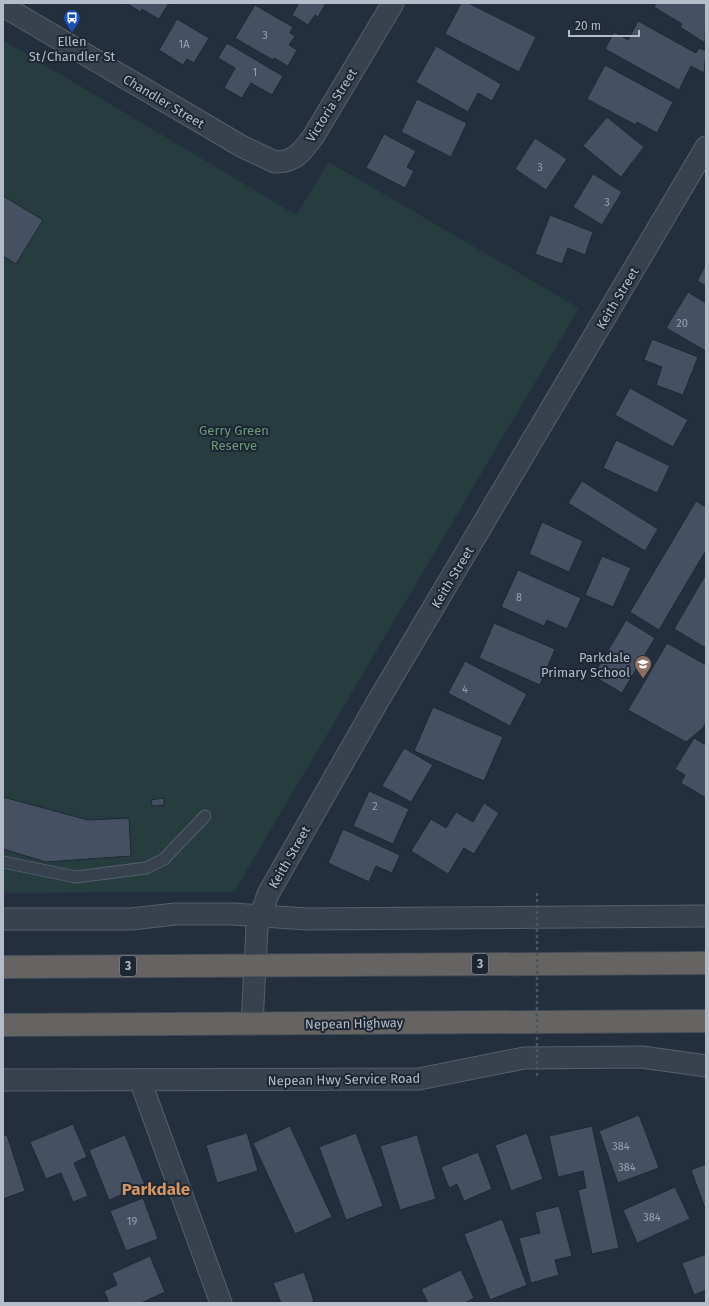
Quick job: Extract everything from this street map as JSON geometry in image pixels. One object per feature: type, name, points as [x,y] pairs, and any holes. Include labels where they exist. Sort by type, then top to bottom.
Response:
[{"type":"highway","name":"3","points":[[3,967],[706,963]]},
{"type":"highway","name":"Nepean Highway","points":[[3,1025],[85,1023],[252,1024],[706,1021]]},
{"type":"street","name":"Victoria Street","points":[[243,147],[275,162],[286,161],[295,157],[302,151],[313,137],[393,3]]},
{"type":"street","name":"Chandler Street","points":[[3,6],[243,147]]},
{"type":"street","name":"Keith Street","points":[[252,1024],[253,965],[257,927],[268,894],[378,701],[706,147]]},
{"type":"street","points":[[3,920],[141,918],[175,914],[260,915],[307,919],[706,916]]},
{"type":"street","name":"Nepean Hwy Service Road","points":[[3,1080],[419,1079],[524,1058],[642,1057],[706,1066]]},
{"type":"street","points":[[140,1080],[221,1303]]},
{"type":"lane","points":[[3,862],[76,877],[146,868],[164,859],[205,816]]},
{"type":"path","points":[[537,893],[537,1079]]},
{"type":"green space","name":"Gerry Green Reserve","points":[[3,40],[296,215],[329,162],[579,308],[234,892],[3,893]]},
{"type":"building","points":[[126,3],[169,3],[159,19],[142,9],[141,12]]},
{"type":"building","points":[[295,3],[326,3],[318,17],[315,15],[308,25],[292,15],[298,5]]},
{"type":"building","points":[[461,3],[468,3],[536,37],[519,72],[445,34]]},
{"type":"building","points":[[657,3],[706,3],[705,43],[680,27],[682,24],[654,7]]},
{"type":"building","points":[[255,5],[293,27],[290,33],[295,36],[289,45],[297,50],[288,66],[274,58],[273,60],[235,38]]},
{"type":"building","points":[[177,19],[209,38],[194,63],[187,59],[183,65],[159,50]]},
{"type":"building","points":[[638,21],[696,53],[699,48],[706,51],[704,73],[691,66],[679,90],[605,49],[614,32],[628,40]]},
{"type":"building","points":[[227,43],[283,76],[272,95],[251,83],[242,98],[224,88],[235,68],[218,58]]},
{"type":"building","points":[[436,46],[501,84],[492,101],[478,93],[468,112],[416,82]]},
{"type":"building","points":[[605,65],[673,102],[657,133],[637,122],[636,125],[587,99]]},
{"type":"building","points":[[417,99],[467,123],[451,157],[401,132]]},
{"type":"building","points":[[607,117],[644,147],[621,177],[583,146]]},
{"type":"building","points":[[384,134],[416,151],[407,167],[414,171],[405,188],[366,168]]},
{"type":"building","points":[[535,138],[567,159],[546,190],[515,169]]},
{"type":"building","points":[[593,174],[622,192],[602,225],[573,207]]},
{"type":"building","points":[[3,196],[43,220],[16,264],[3,256]]},
{"type":"building","points":[[550,215],[593,232],[585,255],[568,248],[562,264],[535,254]]},
{"type":"building","points":[[706,264],[706,286],[697,281]]},
{"type":"building","points":[[688,292],[706,303],[706,351],[666,328]]},
{"type":"building","points":[[652,339],[698,357],[683,395],[656,385],[662,367],[644,360]]},
{"type":"building","points":[[630,388],[688,420],[673,447],[615,415]]},
{"type":"building","points":[[616,440],[670,466],[657,493],[603,468]]},
{"type":"building","points":[[582,481],[658,529],[645,551],[568,503]]},
{"type":"building","points":[[696,501],[706,507],[706,550],[659,630],[630,612]]},
{"type":"building","points":[[542,522],[583,541],[569,572],[529,554]]},
{"type":"building","points":[[602,556],[631,568],[613,607],[585,595]]},
{"type":"building","points":[[518,570],[581,598],[567,629],[547,620],[544,626],[501,607]]},
{"type":"building","points":[[706,574],[706,648],[674,629]]},
{"type":"building","points":[[626,620],[655,638],[622,693],[593,676]]},
{"type":"building","points":[[494,623],[555,649],[540,685],[479,658]]},
{"type":"building","points":[[667,643],[706,665],[706,722],[703,728],[686,742],[628,710]]},
{"type":"building","points":[[465,661],[527,694],[510,726],[448,693]]},
{"type":"building","points":[[433,707],[503,737],[484,781],[414,751]]},
{"type":"building","points":[[694,738],[706,745],[706,798],[681,783],[685,775],[675,769]]},
{"type":"building","points":[[404,748],[433,765],[411,802],[382,786]]},
{"type":"building","points":[[369,791],[409,809],[393,844],[353,826]]},
{"type":"building","points":[[3,797],[88,820],[129,818],[131,856],[46,862],[3,849]]},
{"type":"building","points":[[164,798],[164,805],[152,806],[151,800]]},
{"type":"building","points":[[484,803],[499,813],[474,854],[464,848],[448,874],[411,851],[431,819],[446,828],[456,812],[473,822]]},
{"type":"building","points":[[343,829],[400,855],[392,873],[376,866],[369,882],[328,863]]},
{"type":"building","points":[[639,1115],[659,1168],[618,1183],[599,1131]]},
{"type":"building","points":[[73,1124],[87,1157],[74,1163],[88,1196],[73,1202],[61,1173],[46,1179],[30,1142]]},
{"type":"building","points":[[290,1126],[332,1217],[295,1234],[253,1143]]},
{"type":"building","points":[[592,1126],[619,1248],[592,1254],[578,1190],[586,1188],[583,1171],[558,1177],[549,1136]]},
{"type":"building","points":[[247,1133],[258,1171],[217,1183],[206,1145]]},
{"type":"building","points":[[356,1133],[383,1206],[346,1220],[319,1147]]},
{"type":"building","points":[[527,1133],[543,1179],[511,1191],[495,1145]]},
{"type":"building","points":[[7,1135],[25,1191],[3,1199],[3,1136]]},
{"type":"building","points":[[125,1135],[145,1185],[109,1200],[89,1150]]},
{"type":"building","points":[[417,1135],[436,1199],[400,1210],[380,1146]]},
{"type":"building","points":[[478,1152],[492,1189],[464,1201],[457,1184],[449,1188],[441,1167]]},
{"type":"building","points":[[706,1164],[706,1211],[691,1170]]},
{"type":"building","points":[[675,1187],[690,1219],[637,1243],[623,1210]]},
{"type":"building","points":[[143,1198],[158,1239],[126,1251],[110,1211]]},
{"type":"building","points":[[559,1206],[572,1256],[555,1260],[559,1275],[531,1283],[519,1238],[540,1233],[535,1212]]},
{"type":"building","points":[[502,1219],[527,1285],[490,1300],[464,1234]]},
{"type":"building","points":[[706,1254],[706,1290],[694,1295],[682,1263]]},
{"type":"building","points":[[150,1256],[165,1292],[141,1303],[109,1303],[104,1291],[117,1285],[112,1273]]},
{"type":"building","points":[[461,1270],[474,1298],[465,1303],[428,1303],[421,1289]]},
{"type":"building","points":[[304,1272],[314,1301],[309,1303],[281,1303],[273,1283]]},
{"type":"place","name":"Ellen St/Chandler St","points":[[72,33]]},
{"type":"place","name":"Parkdale Primary School","points":[[643,679]]},
{"type":"district","name":"Parkdale","points":[[156,1189]]}]
